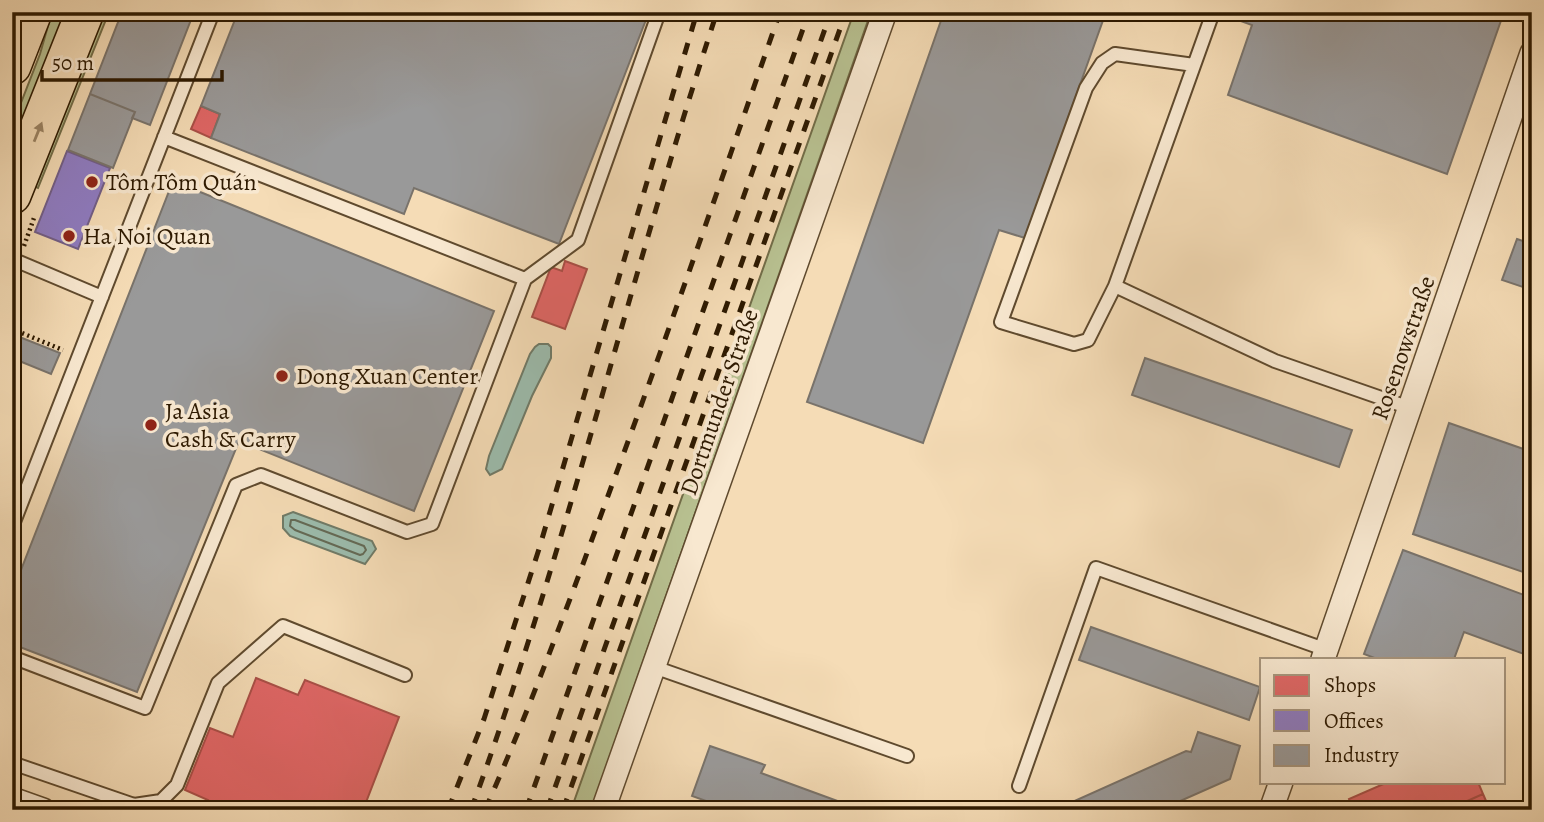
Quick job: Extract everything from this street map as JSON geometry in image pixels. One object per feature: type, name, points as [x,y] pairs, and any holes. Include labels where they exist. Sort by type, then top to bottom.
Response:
[{"type":"main road","points":[[12,66],[33,12]]},
{"type":"main road","points":[[12,195],[85,12]]},
{"type":"street","name":"Dortmunder Straße","points":[[603,810],[885,12]]},
{"type":"street","name":"Rosenowstraße","points":[[1325,655],[1532,53]]},
{"type":"street","points":[[1271,810],[1280,784]]},
{"type":"street","points":[[12,799],[43,810]]},
{"type":"lane","points":[[12,527],[213,12]]},
{"type":"lane","points":[[12,657],[145,708],[236,485],[261,475],[407,532],[432,523],[525,279],[578,240],[659,12]]},
{"type":"lane","points":[[1194,65],[1115,54],[1102,63],[1086,88],[1000,322],[1074,344],[1088,340],[1115,286],[1211,18]]},
{"type":"lane","points":[[164,137],[525,279]]},
{"type":"lane","points":[[12,259],[102,297]]},
{"type":"lane","points":[[1115,286],[1275,361],[1410,408]]},
{"type":"lane","points":[[1019,786],[1097,568],[1325,655]]},
{"type":"lane","points":[[12,763],[134,805],[161,801],[177,785],[218,683],[282,626],[405,675]]},
{"type":"lane","points":[[654,667],[907,756]]},
{"type":"path","points":[[12,329],[79,357]]},
{"type":"green space","points":[[52,12],[72,12],[12,163],[12,126],[40,54]]},
{"type":"green space","points":[[98,12],[109,12],[38,188],[29,184]]},
{"type":"green space","points":[[854,12],[871,12],[591,810],[571,810]]},
{"type":"water","points":[[539,344],[548,344],[551,347],[551,358],[502,469],[490,475],[486,469],[489,456],[530,354]]},
{"type":"water","points":[[293,512],[372,541],[376,549],[365,564],[290,536],[283,528],[283,516]]},
{"type":"building: Shops","points":[[201,106],[220,114],[211,138],[191,129]]},
{"type":"building: Shops","points":[[565,261],[587,269],[565,329],[532,317],[551,267],[562,271]]},
{"type":"building: Shops","points":[[256,678],[298,695],[305,680],[399,717],[363,810],[204,810],[208,800],[185,790],[210,728],[233,737]]},
{"type":"building: Shops","points":[[1383,784],[1479,784],[1483,794],[1447,810],[1353,810],[1349,799]]},
{"type":"building: Shops","points":[[1483,794],[1490,810],[1447,810]]},
{"type":"building: Offices","points":[[67,151],[110,168],[78,249],[35,232]]},
{"type":"building: Industry","points":[[122,12],[194,12],[150,125],[132,118],[135,112],[90,94]]},
{"type":"building: Industry","points":[[238,12],[649,12],[559,244],[414,188],[404,214],[211,138],[220,114],[201,106]]},
{"type":"building: Industry","points":[[944,12],[1106,12],[1025,238],[999,230],[923,443],[807,402]]},
{"type":"building: Industry","points":[[1216,12],[1504,12],[1447,174],[1228,95],[1252,25]]},
{"type":"building: Industry","points":[[90,94],[135,112],[113,168],[68,150]]},
{"type":"building: Industry","name":"Dong Xuan Center","points":[[173,181],[494,311],[414,511],[239,441],[137,692],[12,644],[12,593]]},
{"type":"building: Industry","points":[[1517,239],[1532,244],[1532,290],[1502,280]]},
{"type":"building: Industry","points":[[12,334],[60,353],[51,374],[12,358]]},
{"type":"building: Industry","points":[[1145,358],[1352,430],[1339,467],[1132,395]]},
{"type":"building: Industry","points":[[1449,423],[1532,452],[1532,575],[1413,534]]},
{"type":"building: Industry","points":[[1403,550],[1532,598],[1532,657],[1464,632],[1454,658],[1374,658],[1364,654]]},
{"type":"building: Industry","points":[[1091,627],[1260,687],[1249,720],[1079,660]]},
{"type":"building: Industry","points":[[1198,732],[1240,746],[1230,779],[1160,810],[1073,810],[1070,803],[1186,751],[1191,752]]},
{"type":"building: Industry","points":[[710,746],[765,765],[761,773],[862,810],[731,810],[692,796]]},
{"type":"railway","points":[[448,810],[484,719],[539,549],[697,12]]},
{"type":"railway","points":[[471,810],[538,612],[655,211],[717,12]]},
{"type":"railway","points":[[485,810],[582,567],[780,12]]},
{"type":"railway","points":[[526,810],[809,12]]},
{"type":"railway","points":[[547,810],[831,12]]},
{"type":"railway","points":[[563,810],[846,12]]},
{"type":"place","name":"Tôm Tôm Quán","points":[[92,182]]},
{"type":"place","name":"Ha Noi Quan","points":[[69,236]]},
{"type":"place","name":"Dong Xuan Center","points":[[282,376]]},
{"type":"place","name":"Ja Asia Cash & Carry","points":[[151,425]]}]
